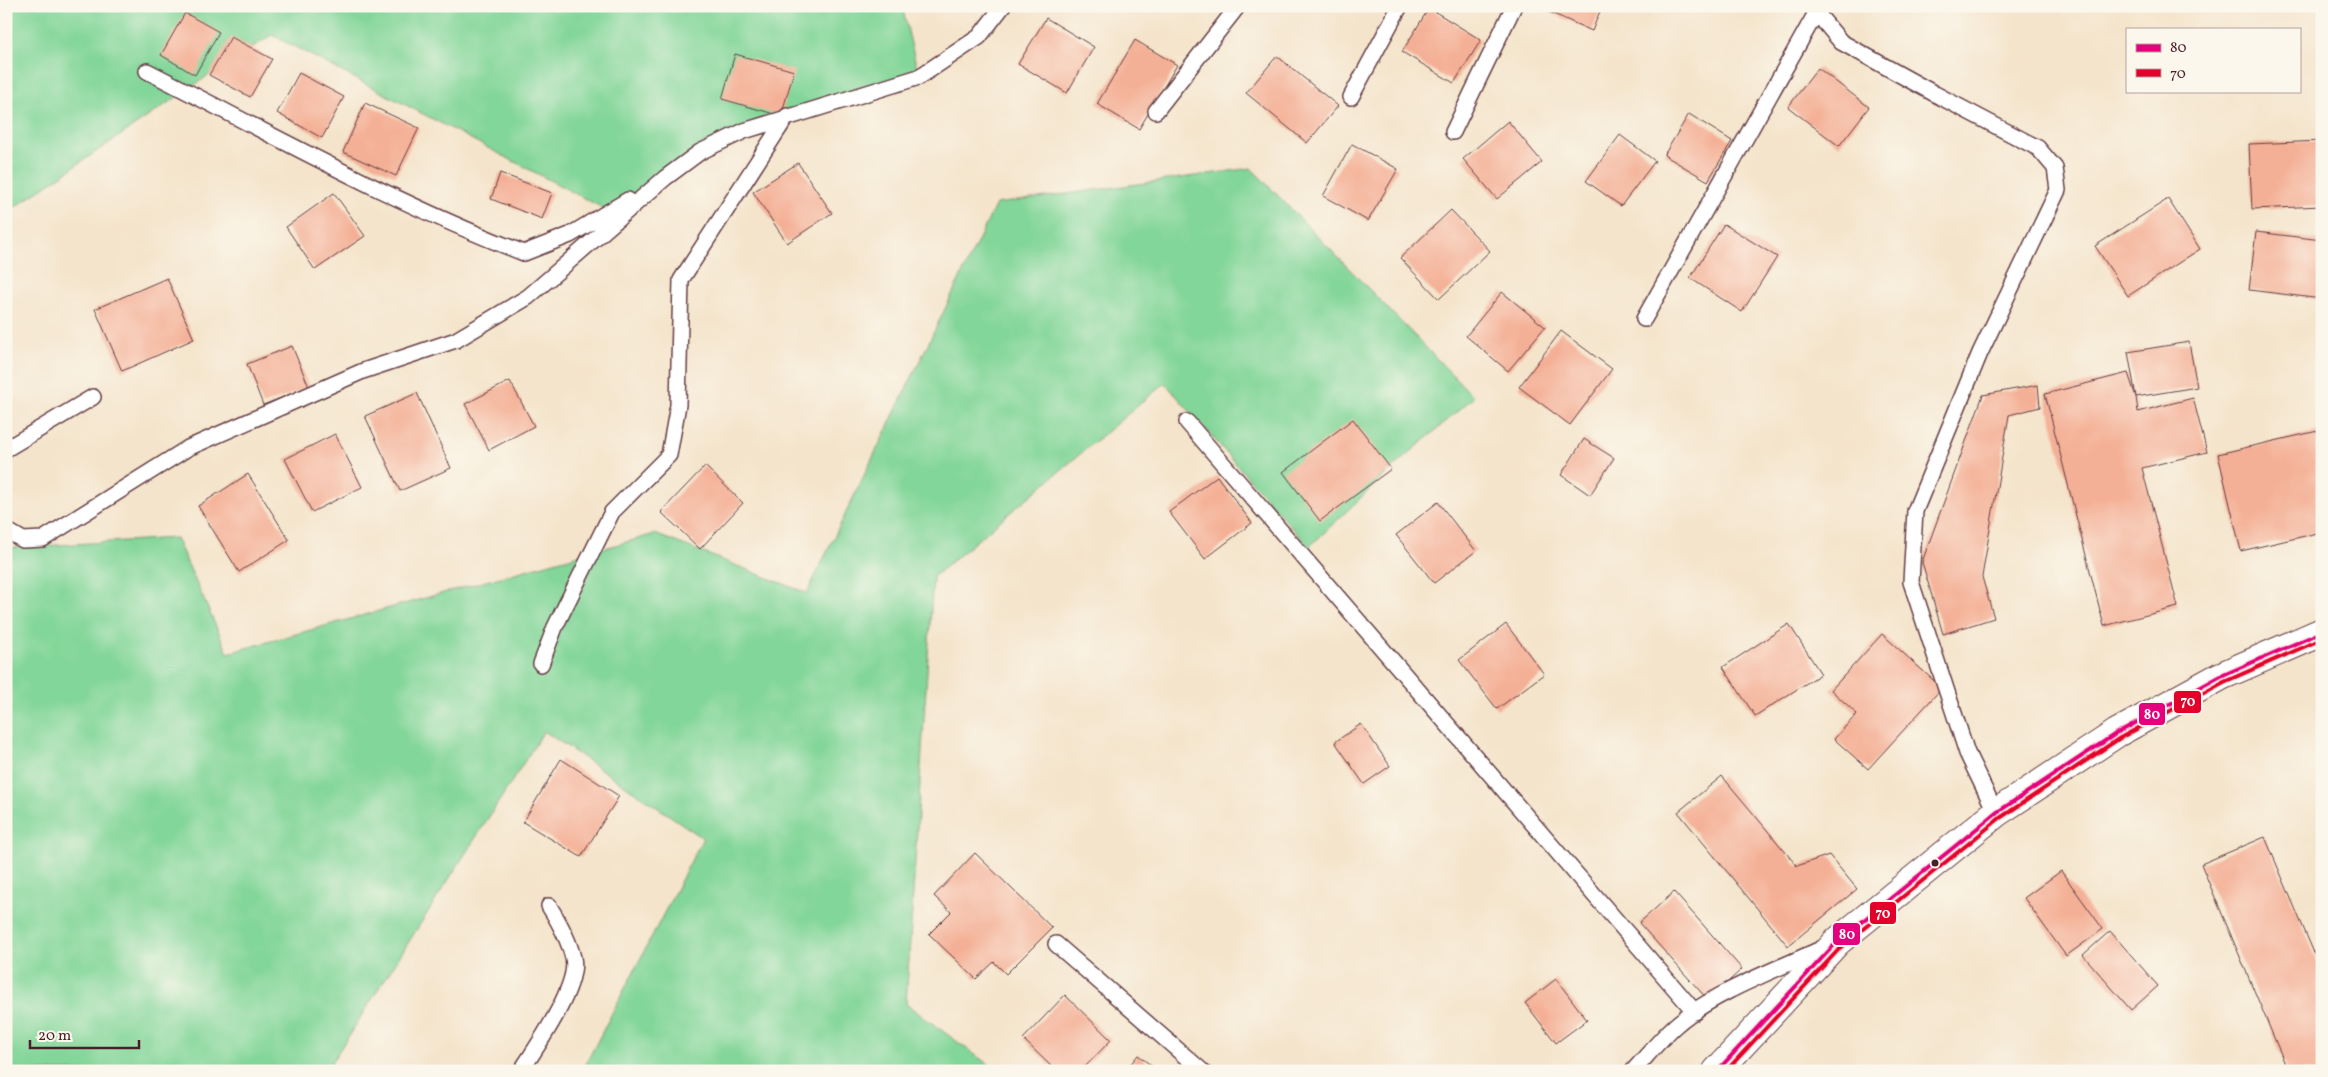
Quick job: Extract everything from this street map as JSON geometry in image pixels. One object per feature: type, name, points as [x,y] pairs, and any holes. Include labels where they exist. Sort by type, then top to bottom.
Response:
[{"type":"main road","points":[[1717,1071],[1838,941],[1996,813],[2117,733],[2221,676],[2322,632]]},
{"type":"lane","points":[[6,530],[23,540],[43,539],[188,448],[363,371],[456,340],[528,297],[665,178],[700,152],[744,131],[787,116],[919,77],[979,36],[1002,6]]},
{"type":"lane","points":[[1156,111],[1238,6]]},
{"type":"lane","points":[[1351,97],[1400,6]]},
{"type":"lane","points":[[1453,132],[1514,6]]},
{"type":"lane","points":[[1644,319],[1813,9],[1841,42],[1934,94],[2038,148],[2055,168],[2058,190],[1980,352],[1915,511],[1911,582],[1967,753],[1996,813]]},
{"type":"lane","points":[[147,70],[411,204],[472,233],[524,253],[570,235],[665,178]]},
{"type":"lane","points":[[541,664],[556,627],[612,512],[669,455],[678,404],[681,280],[787,116]]},
{"type":"lane","points":[[6,449],[93,397]]},
{"type":"lane","points":[[1187,422],[1695,1012]]},
{"type":"lane","points":[[521,1071],[556,1015],[570,980],[574,960],[559,921],[549,906]]},
{"type":"lane","points":[[1634,1071],[1676,1025],[1720,996],[1838,941]]},
{"type":"lane","points":[[1056,944],[1202,1071]]},
{"type":"green space","points":[[6,6],[902,6],[919,77],[700,152],[620,217],[272,35],[209,75],[6,213]]},
{"type":"green space","points":[[1251,168],[1474,397],[1391,469],[1309,547],[1165,383],[933,577],[906,1004],[997,1071],[582,1071],[703,838],[544,731],[326,1071],[6,1071],[6,548],[176,538],[228,653],[655,534],[807,593],[996,204]]},
{"type":"building","points":[[1549,6],[1602,6],[1592,31],[1547,11]]},
{"type":"building","points":[[1429,8],[1481,40],[1454,83],[1402,52]]},
{"type":"building","points":[[185,13],[219,32],[195,75],[161,55]]},
{"type":"building","points":[[1046,18],[1094,47],[1067,93],[1018,64]]},
{"type":"building","points":[[231,37],[272,59],[250,97],[209,75]]},
{"type":"building","points":[[1135,40],[1177,65],[1139,129],[1097,104]]},
{"type":"building","points":[[735,54],[794,71],[781,116],[722,99]]},
{"type":"building","points":[[1277,56],[1338,106],[1307,143],[1246,93]]},
{"type":"building","points":[[1818,68],[1869,107],[1839,146],[1788,107]]},
{"type":"building","points":[[299,73],[344,97],[322,138],[277,113]]},
{"type":"building","points":[[365,103],[419,128],[396,176],[343,152]]},
{"type":"building","points":[[1689,114],[1732,141],[1708,181],[1664,155]]},
{"type":"building","points":[[1508,121],[1542,162],[1497,199],[1463,159]]},
{"type":"building","points":[[1620,135],[1655,161],[1621,206],[1586,181]]},
{"type":"building","points":[[2322,141],[2322,206],[2252,209],[2249,144]]},
{"type":"building","points":[[1352,144],[1398,169],[1368,221],[1323,196]]},
{"type":"building","points":[[798,163],[832,213],[787,243],[753,192]]},
{"type":"building","points":[[500,173],[552,193],[542,219],[491,199]]},
{"type":"building","points":[[334,193],[365,236],[315,270],[286,227]]},
{"type":"building","points":[[2168,199],[2200,249],[2128,296],[2095,246]]},
{"type":"building","points":[[1451,210],[1490,251],[1439,299],[1400,258]]},
{"type":"building","points":[[1724,224],[1777,257],[1742,312],[1690,278]]},
{"type":"building","points":[[2256,232],[2322,240],[2322,299],[2249,290]]},
{"type":"building","points":[[167,278],[194,339],[122,371],[95,309]]},
{"type":"building","points":[[1502,292],[1545,327],[1508,371],[1466,336]]},
{"type":"building","points":[[1561,331],[1612,369],[1570,425],[1519,387]]},
{"type":"building","points":[[2189,342],[2197,387],[2136,397],[2128,352]]},
{"type":"building","points":[[292,346],[309,387],[263,405],[247,364]]},
{"type":"building","points":[[2128,373],[2136,397],[2138,412],[2193,398],[2207,452],[2142,468],[2178,607],[2104,626],[2045,394]]},
{"type":"building","points":[[510,381],[534,426],[489,450],[465,404]]},
{"type":"building","points":[[2038,385],[2040,407],[2009,415],[1982,577],[1994,618],[1943,634],[1922,562],[1983,395]]},
{"type":"building","points":[[417,393],[451,468],[400,491],[365,416]]},
{"type":"building","points":[[1353,419],[1391,469],[1320,521],[1283,472]]},
{"type":"building","points":[[2322,430],[2322,532],[2241,551],[2218,454]]},
{"type":"building","points":[[335,434],[362,487],[312,512],[285,459]]},
{"type":"building","points":[[1584,439],[1614,458],[1590,495],[1561,475]]},
{"type":"building","points":[[705,466],[743,503],[700,549],[661,512]]},
{"type":"building","points":[[248,474],[289,540],[239,572],[198,506]]},
{"type":"building","points":[[1217,476],[1252,523],[1205,559],[1169,512]]},
{"type":"building","points":[[1438,502],[1476,551],[1434,583],[1396,535]]},
{"type":"building","points":[[1506,624],[1544,674],[1497,709],[1459,660]]},
{"type":"building","points":[[1789,624],[1821,674],[1755,716],[1723,667]]},
{"type":"building","points":[[1882,634],[1942,688],[1868,769],[1834,739],[1857,714],[1831,690]]},
{"type":"building","points":[[1361,724],[1390,766],[1364,784],[1335,742]]},
{"type":"building","points":[[561,759],[619,796],[581,857],[523,822]]},
{"type":"building","points":[[1722,776],[1797,866],[1829,855],[1857,889],[1788,946],[1678,812]]},
{"type":"building","points":[[2265,837],[2322,972],[2322,1071],[2288,1071],[2201,864]]},
{"type":"building","points":[[975,853],[1052,928],[1006,974],[994,962],[976,979],[929,934],[951,912],[934,896]]},
{"type":"building","points":[[2061,871],[2103,929],[2066,956],[2024,898]]},
{"type":"building","points":[[1674,892],[1742,969],[1708,1000],[1639,923]]},
{"type":"building","points":[[2110,931],[2158,986],[2131,1010],[2083,955]]},
{"type":"building","points":[[1556,979],[1587,1020],[1556,1043],[1525,1003]]},
{"type":"building","points":[[1065,995],[1111,1040],[1081,1071],[1056,1071],[1023,1039]]},
{"type":"building","points":[[1138,1055],[1158,1071],[1125,1071]]},
{"type":"transit line","name":"80","points":[[1717,1071],[1838,941],[1996,813],[2117,733],[2221,676],[2322,632]]},
{"type":"transit line","name":"70","points":[[1726,1071],[1842,946],[2000,818],[2120,738],[2224,682],[2322,639]]}]
